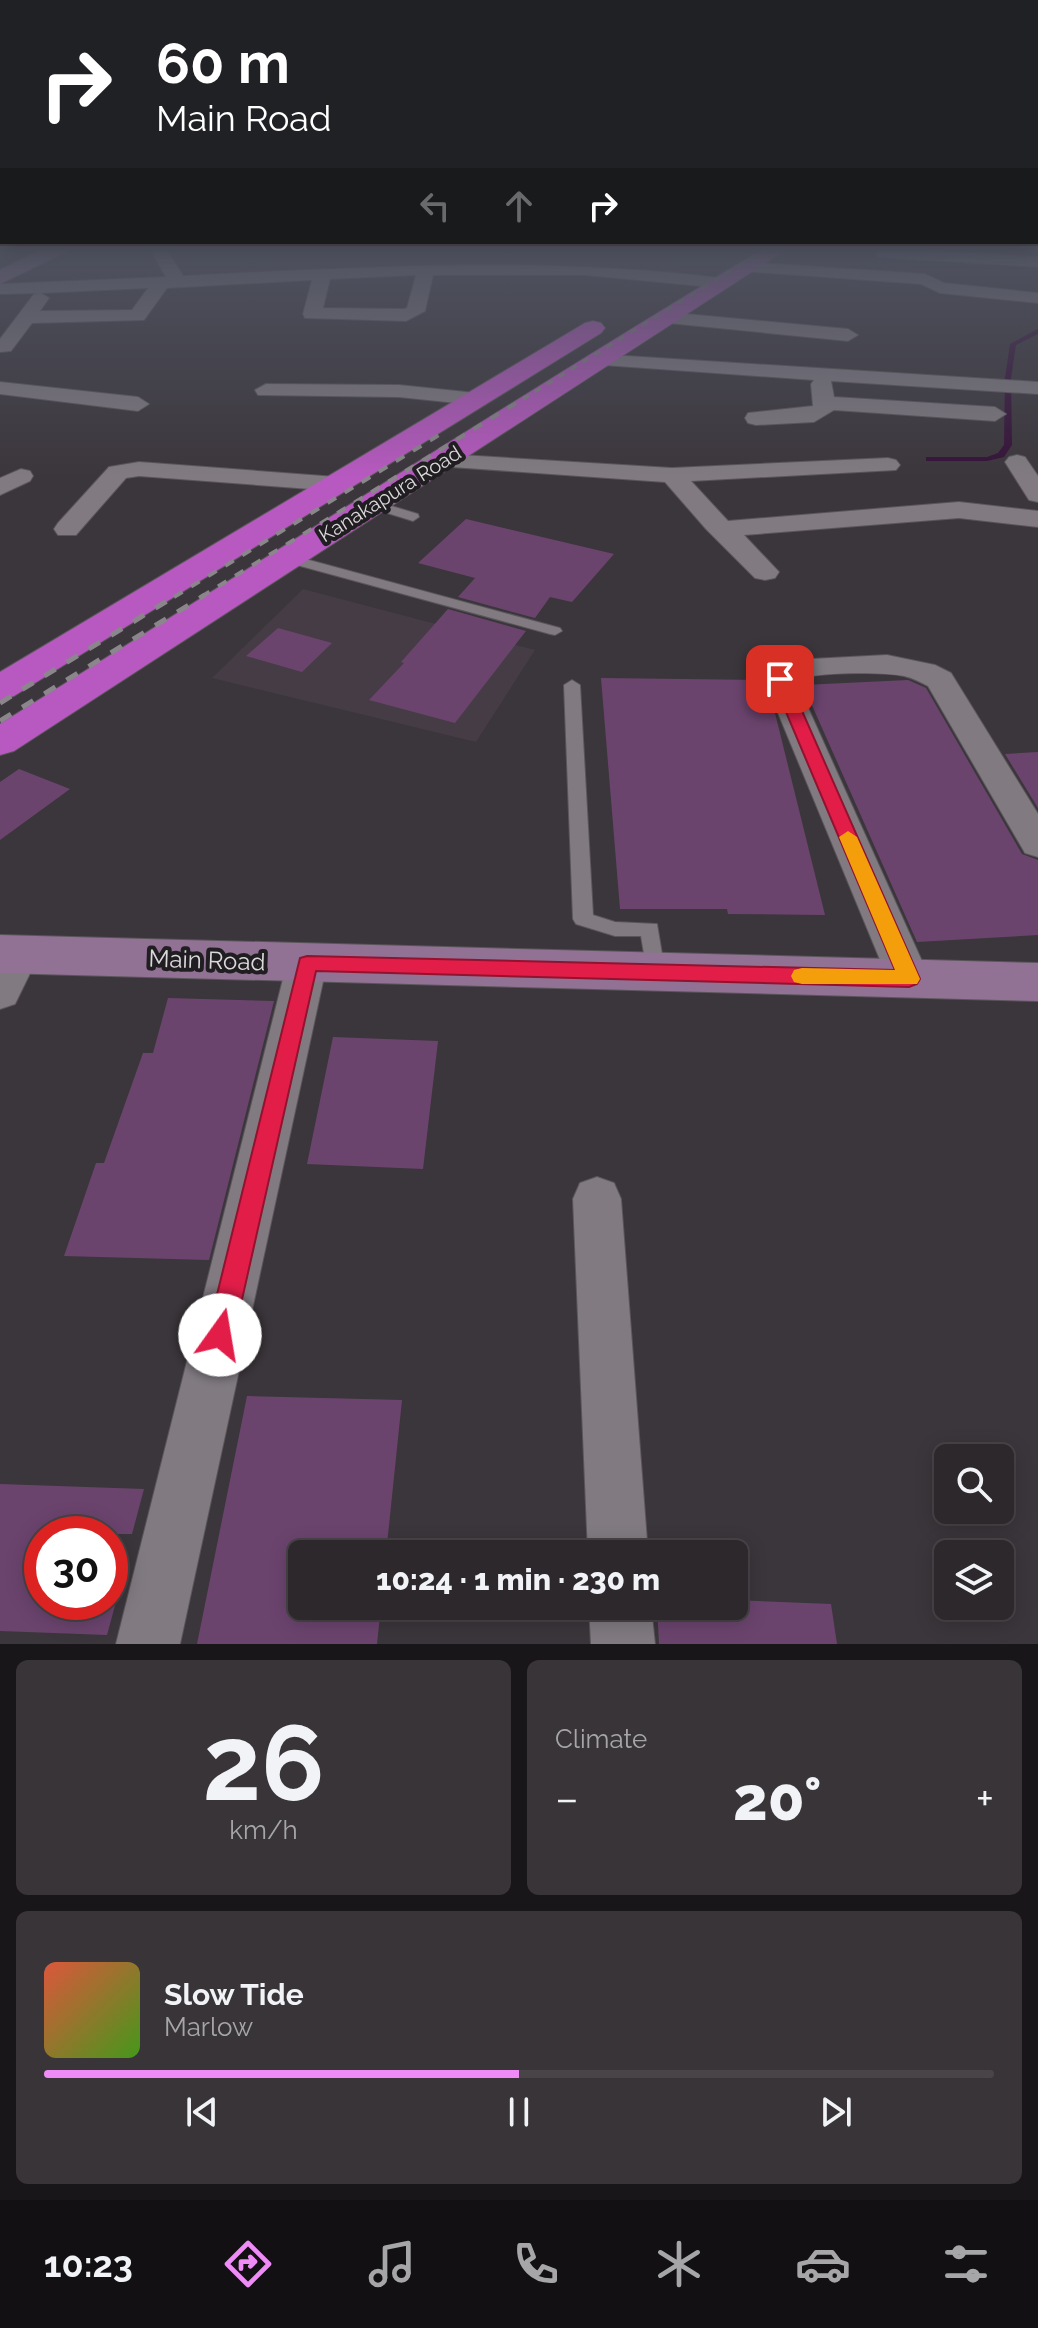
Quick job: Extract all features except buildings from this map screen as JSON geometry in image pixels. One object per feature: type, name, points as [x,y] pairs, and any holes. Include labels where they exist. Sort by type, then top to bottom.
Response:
[{"type":"highway","name":"Kanakapura Road","points":[[0,688],[599,324]]},
{"type":"highway","name":"Kanakapura Road","points":[[0,742],[445,461],[656,324]]},
{"type":"street","points":[[4,347],[21,324]]},
{"type":"street","points":[[727,324],[848,335]]},
{"type":"street","points":[[756,418],[814,415],[824,409],[821,350]]},
{"type":"street","points":[[596,360],[1038,388]]},
{"type":"street","points":[[0,388],[138,404]]},
{"type":"street","points":[[266,390],[399,391],[476,399]]},
{"type":"street","points":[[824,403],[995,414]]},
{"type":"street","points":[[445,461],[672,475],[888,465]]},
{"type":"street","points":[[1017,462],[1038,495]]},
{"type":"street","points":[[67,529],[118,472],[139,469],[337,484]]},
{"type":"street","points":[[672,475],[715,524],[765,572]]},
{"type":"street","points":[[723,529],[959,510],[1038,519]]},
{"type":"street","points":[[909,979],[780,679],[792,669],[896,666],[928,672],[940,680],[1038,844]]},
{"type":"street","points":[[148,1644],[307,963]]},
{"type":"street","name":"Main Road","points":[[6,967],[307,963],[1038,982]]},
{"type":"street","points":[[597,1199],[617,1540]]},
{"type":"street","points":[[621,1620],[623,1644]]},
{"type":"lane","points":[[375,505],[413,517]]},
{"type":"lane","points":[[287,558],[555,631]]},
{"type":"lane","points":[[572,685],[583,919],[615,929],[650,929],[655,972]]},
{"type":"shaded area","points":[[303,589],[535,650],[476,742],[212,678]]},
{"type":"waterway","points":[[929,459],[987,459],[1001,455],[1008,445],[1008,378],[1013,344],[1038,331]]},
{"type":"railway","points":[[523,399],[645,324]]},
{"type":"railway","points":[[201,597],[526,397]]},
{"type":"railway","points":[[174,597],[447,430]]},
{"type":"railway","points":[[0,703],[177,595]]},
{"type":"railway","points":[[0,721],[205,595]]},
{"type":"slow traffic","points":[[802,976],[909,979],[848,837]]},
{"type":"route","points":[[220,1335],[307,963],[909,979],[780,679]]}]
